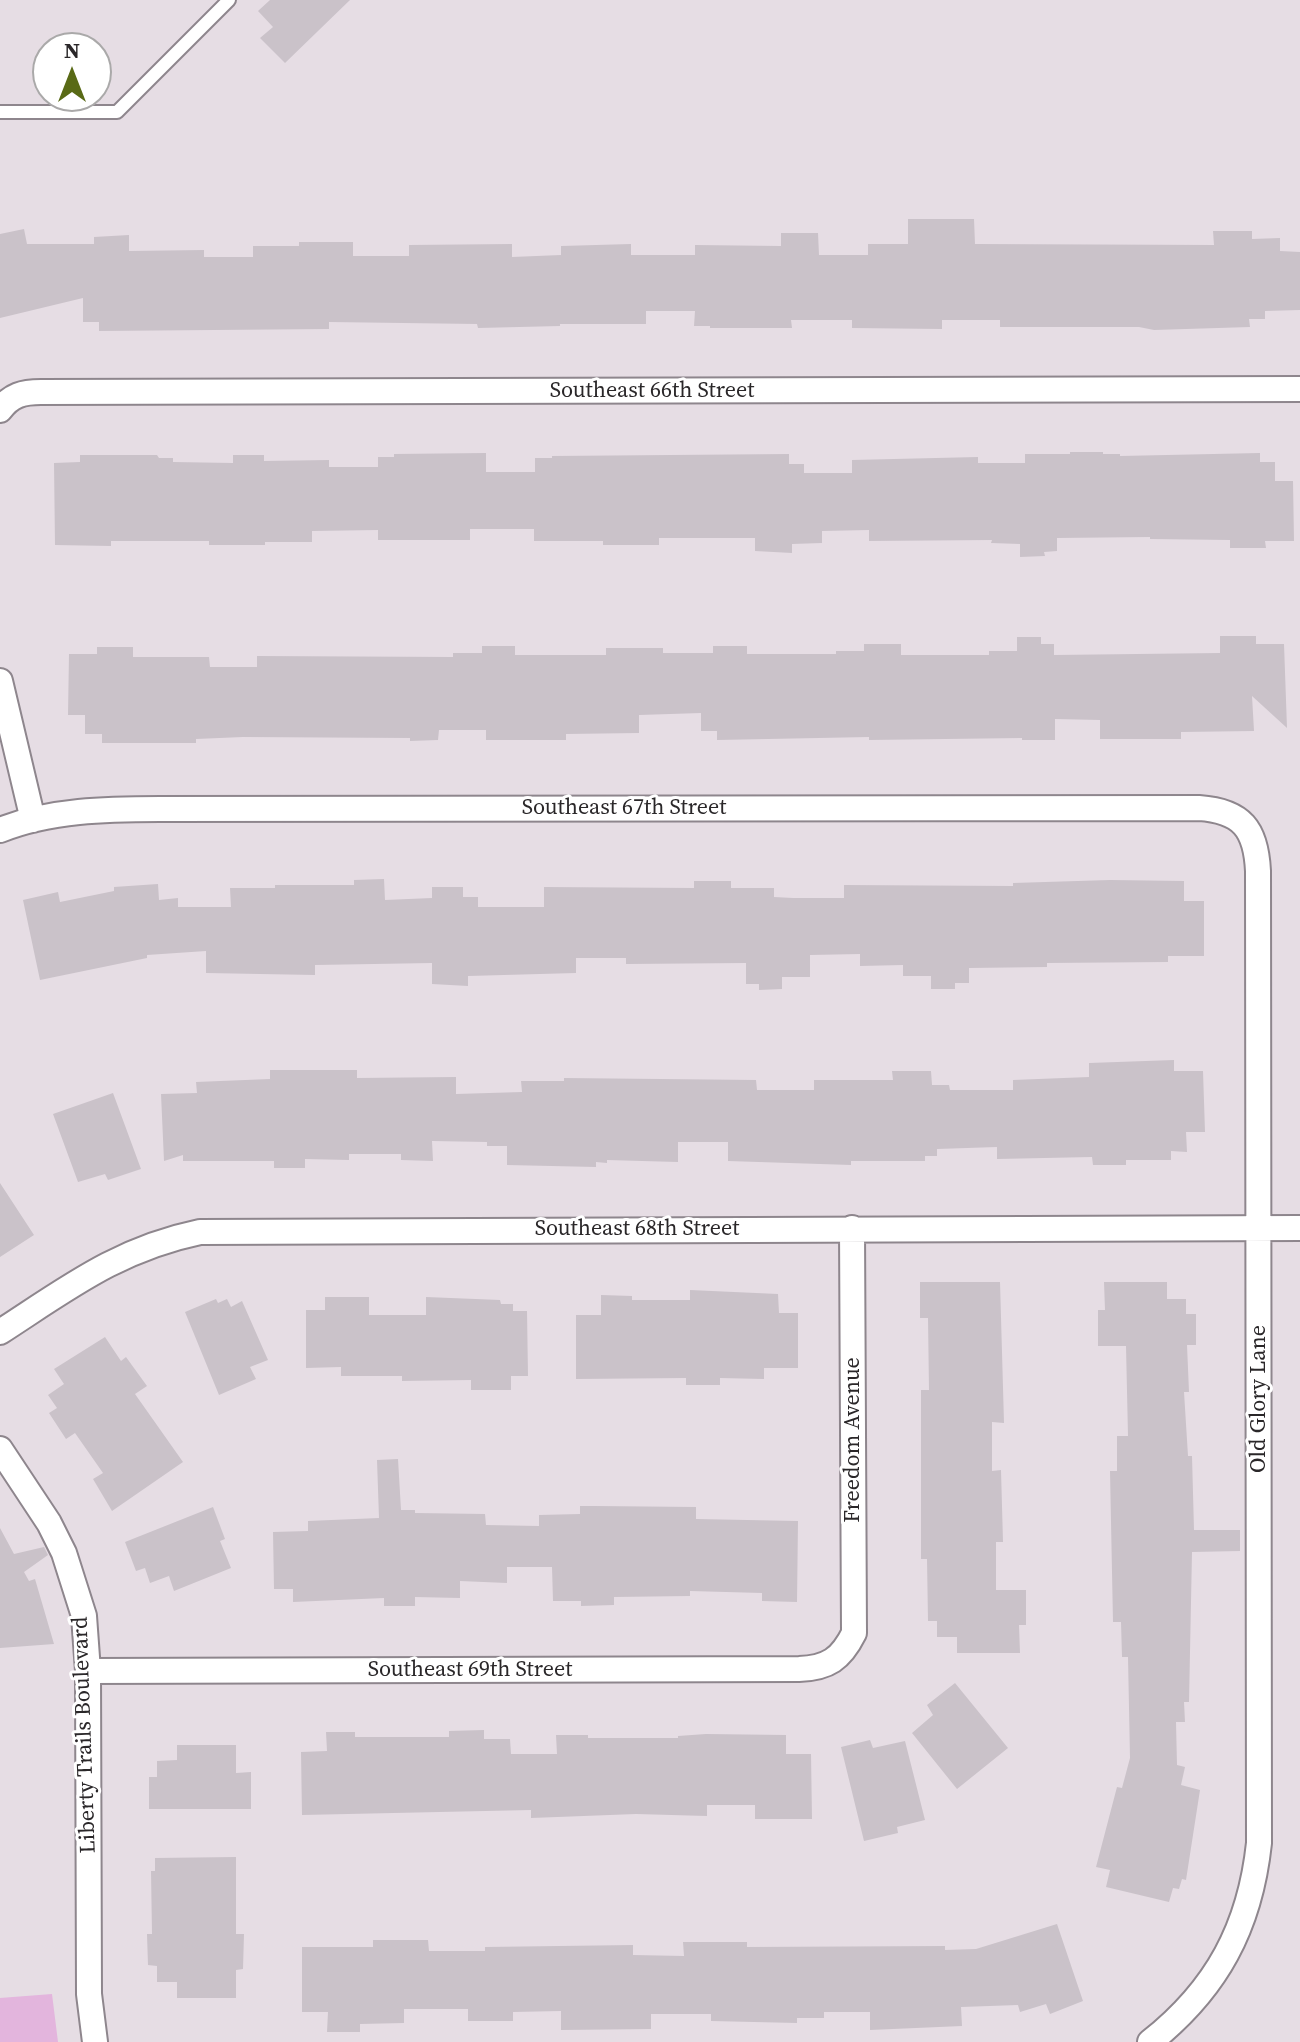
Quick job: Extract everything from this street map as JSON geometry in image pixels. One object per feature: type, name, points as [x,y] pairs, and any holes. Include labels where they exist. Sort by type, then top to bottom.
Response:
[{"type":"street","name":"Southeast 66th Street","points":[[3,405],[20,394],[41,392],[1300,389]]},
{"type":"street","points":[[0,681],[33,820]]},
{"type":"street","name":"Southeast 67th Street","points":[[0,830],[75,812],[160,809],[1199,808],[1228,812],[1245,825]]},
{"type":"street","name":"Old Glory Lane","points":[[1150,2042],[1197,1998],[1220,1969],[1247,1908],[1256,1873],[1259,1843],[1258,871],[1257,849],[1245,825]]},
{"type":"street","name":"Freedom Avenue","points":[[846,1650],[854,1633],[852,1228]]},
{"type":"street","name":"Southeast 68th Street","points":[[0,1332],[107,1264],[169,1238],[200,1232],[1300,1228]]},
{"type":"street","name":"Liberty Trails Boulevard","points":[[0,1449],[49,1523],[64,1553],[84,1616],[88,1671],[89,1994],[95,2042]]},
{"type":"street","name":"Southeast 69th Street","points":[[88,1671],[816,1668],[832,1663],[846,1650]]},
{"type":"lane","points":[[0,112],[117,112],[229,0]]},
{"type":"shaded area","points":[[52,1994],[58,2042],[0,2042],[0,1998]]},
{"type":"building","points":[[270,0],[350,0],[285,63],[260,38],[273,27],[258,11]]},
{"type":"building","points":[[908,219],[974,219],[975,244],[1214,245],[1213,231],[1252,231],[1252,239],[1280,238],[1280,251],[1300,252],[1300,310],[1265,311],[1265,319],[1249,319],[1250,327],[1154,330],[1139,327],[1000,327],[1000,320],[942,320],[942,329],[852,328],[852,320],[791,320],[792,328],[710,328],[694,326],[695,311],[646,311],[646,324],[478,328],[477,324],[329,322],[329,329],[99,331],[99,322],[83,322],[83,298],[0,318],[0,234],[24,229],[27,244],[94,244],[94,237],[129,235],[129,251],[204,250],[204,257],[253,257],[253,246],[299,246],[299,242],[353,242],[353,256],[409,256],[409,245],[512,244],[512,257],[561,255],[561,246],[631,244],[631,255],[695,255],[695,245],[781,246],[781,233],[818,233],[819,255],[868,255],[868,244],[908,244]]},
{"type":"building","points":[[1103,452],[1120,456],[1260,453],[1260,462],[1275,462],[1275,481],[1293,481],[1294,541],[1265,541],[1266,548],[1230,548],[1230,540],[1057,538],[1057,551],[1044,552],[1045,556],[1020,557],[1020,544],[991,543],[992,540],[869,541],[869,530],[822,531],[822,543],[792,544],[792,553],[755,551],[755,538],[659,538],[659,545],[534,541],[534,529],[470,529],[470,540],[378,540],[378,530],[312,531],[312,542],[265,542],[265,545],[209,545],[209,541],[111,541],[111,546],[55,545],[54,463],[80,462],[80,455],[157,455],[159,458],[173,458],[173,462],[233,463],[233,455],[264,455],[264,461],[329,460],[329,467],[378,467],[378,457],[394,457],[394,454],[486,453],[486,472],[535,472],[535,458],[552,456],[789,454],[789,464],[804,464],[804,473],[852,473],[852,460],[978,457],[978,463],[1025,463],[1025,454]]},
{"type":"building","points":[[1220,636],[1256,636],[1256,644],[1284,644],[1287,728],[1252,696],[1254,731],[1181,732],[1181,739],[1100,739],[1100,720],[1055,719],[1055,740],[869,740],[869,737],[717,740],[717,731],[701,731],[701,713],[639,715],[639,733],[566,734],[566,740],[486,740],[486,730],[439,730],[438,740],[243,737],[196,739],[196,743],[102,743],[102,734],[85,734],[85,715],[68,715],[69,654],[97,654],[97,647],[133,647],[133,657],[209,657],[210,667],[257,667],[257,656],[453,657],[453,653],[482,653],[482,646],[515,646],[515,655],[606,655],[606,648],[663,648],[663,653],[713,653],[713,646],[747,646],[747,654],[836,654],[836,651],[864,651],[864,644],[901,644],[901,655],[989,655],[989,651],[1017,651],[1017,637],[1041,637],[1041,644],[1054,644],[1054,655],[1220,653]]},
{"type":"building","points":[[384,879],[385,900],[432,898],[432,887],[463,887],[463,897],[478,897],[478,907],[544,907],[544,887],[694,888],[694,881],[731,881],[731,888],[774,888],[774,897],[844,898],[844,885],[1013,886],[1013,883],[1110,880],[1184,881],[1184,901],[1204,901],[1204,956],[1168,956],[1168,962],[1047,963],[1047,967],[969,968],[969,983],[955,983],[955,989],[931,989],[931,976],[903,976],[903,965],[860,966],[860,954],[810,955],[810,977],[782,977],[782,989],[759,990],[759,984],[746,984],[746,963],[626,964],[626,958],[576,958],[576,973],[468,976],[468,986],[432,984],[432,963],[315,965],[315,975],[206,973],[206,951],[147,955],[147,958],[40,980],[23,900],[58,892],[60,902],[114,891],[114,887],[158,884],[159,900],[178,898],[178,907],[231,907],[230,888],[354,885],[354,880]]},
{"type":"building","points":[[1174,1060],[1174,1071],[1203,1071],[1205,1132],[1186,1132],[1187,1152],[1171,1151],[1171,1160],[1126,1160],[1126,1165],[1093,1165],[1092,1157],[997,1159],[997,1147],[937,1149],[937,1156],[925,1156],[925,1161],[851,1161],[851,1165],[728,1161],[728,1142],[678,1142],[678,1162],[607,1160],[607,1163],[596,1162],[596,1167],[507,1165],[507,1146],[487,1146],[487,1142],[432,1141],[433,1161],[401,1160],[401,1154],[349,1154],[349,1160],[305,1159],[305,1168],[274,1168],[274,1161],[183,1161],[183,1155],[164,1161],[161,1094],[197,1093],[196,1082],[270,1079],[270,1070],[357,1070],[357,1078],[456,1077],[456,1094],[522,1092],[521,1081],[564,1081],[564,1078],[756,1080],[757,1090],[814,1090],[814,1080],[893,1080],[892,1071],[931,1071],[932,1085],[949,1085],[950,1090],[1013,1090],[1013,1080],[1089,1077],[1089,1063]]},
{"type":"building","points":[[113,1093],[141,1169],[108,1180],[105,1174],[78,1182],[53,1114]]},
{"type":"building","points":[[0,1183],[34,1235],[0,1257]]},
{"type":"building","points":[[920,1282],[1000,1282],[1004,1423],[992,1422],[992,1471],[1001,1470],[1003,1542],[996,1542],[996,1590],[1026,1590],[1026,1625],[1019,1625],[1020,1653],[957,1653],[957,1637],[937,1637],[937,1621],[928,1621],[927,1559],[921,1559],[921,1390],[929,1390],[928,1318],[920,1318]]},
{"type":"building","points":[[1104,1282],[1167,1282],[1167,1299],[1186,1299],[1186,1314],[1196,1314],[1196,1345],[1187,1345],[1189,1392],[1184,1392],[1188,1456],[1192,1456],[1194,1530],[1240,1530],[1240,1551],[1192,1552],[1189,1702],[1184,1702],[1185,1722],[1176,1722],[1177,1765],[1185,1767],[1181,1785],[1200,1790],[1186,1880],[1182,1879],[1179,1889],[1173,1888],[1169,1902],[1106,1887],[1110,1870],[1096,1867],[1117,1787],[1122,1788],[1130,1758],[1128,1657],[1122,1657],[1121,1622],[1113,1622],[1110,1471],[1117,1471],[1117,1436],[1128,1436],[1126,1346],[1098,1346],[1098,1310],[1105,1310]]},
{"type":"building","points":[[690,1290],[778,1294],[779,1313],[798,1313],[798,1368],[764,1368],[764,1379],[720,1378],[720,1385],[686,1385],[686,1378],[576,1379],[576,1315],[601,1315],[601,1295],[632,1296],[632,1300],[690,1300]]},
{"type":"building","points":[[325,1297],[369,1297],[369,1315],[426,1315],[426,1297],[500,1300],[501,1304],[513,1304],[513,1311],[527,1311],[528,1376],[511,1376],[511,1390],[471,1390],[471,1380],[402,1381],[402,1376],[341,1376],[341,1367],[306,1368],[306,1310],[325,1310]]},
{"type":"building","points":[[216,1299],[218,1303],[227,1299],[231,1307],[242,1301],[268,1360],[250,1367],[256,1379],[219,1395],[185,1312]]},
{"type":"building","points":[[105,1337],[121,1361],[126,1357],[147,1386],[135,1394],[183,1462],[112,1511],[93,1479],[103,1473],[75,1433],[66,1439],[49,1413],[57,1408],[48,1395],[64,1384],[54,1369]]},
{"type":"building","points":[[398,1459],[401,1510],[485,1514],[486,1525],[539,1526],[539,1515],[580,1514],[580,1506],[696,1507],[696,1519],[798,1521],[797,1602],[762,1601],[762,1593],[690,1591],[690,1596],[614,1597],[614,1605],[581,1606],[581,1601],[553,1601],[552,1567],[507,1567],[507,1583],[460,1581],[460,1598],[415,1597],[415,1606],[384,1606],[384,1598],[293,1602],[293,1589],[274,1589],[273,1532],[308,1531],[308,1521],[379,1518],[377,1460]]},
{"type":"building","points":[[213,1507],[225,1539],[220,1541],[231,1568],[174,1591],[169,1576],[150,1583],[145,1568],[136,1571],[125,1542]]},
{"type":"building","points":[[0,1528],[14,1554],[44,1547],[48,1555],[24,1572],[29,1581],[35,1579],[54,1644],[0,1648]]},
{"type":"building","points":[[955,1683],[1008,1748],[957,1789],[912,1733],[933,1715],[927,1705]]},
{"type":"building","points":[[484,1730],[484,1739],[510,1739],[511,1754],[557,1754],[556,1735],[678,1738],[706,1734],[786,1735],[786,1754],[811,1754],[812,1819],[755,1819],[755,1805],[707,1805],[707,1816],[636,1814],[531,1818],[531,1810],[302,1815],[301,1752],[327,1751],[326,1732],[355,1732],[355,1737],[449,1737],[449,1731]]},
{"type":"building","points":[[870,1740],[873,1748],[905,1741],[925,1820],[897,1827],[898,1833],[864,1841],[841,1747]]},
{"type":"building","points":[[177,1745],[236,1745],[236,1773],[251,1772],[251,1809],[149,1809],[149,1777],[157,1777],[157,1761],[177,1760]]},
{"type":"building","points":[[236,1857],[236,1934],[244,1934],[243,1969],[236,1970],[236,1998],[177,1998],[177,1982],[157,1982],[157,1966],[148,1965],[147,1934],[152,1934],[151,1871],[155,1871],[155,1858]]},
{"type":"building","points":[[1057,1924],[1083,2001],[1050,2014],[1046,2004],[1020,2012],[1018,2005],[961,2007],[962,2026],[870,2030],[870,2012],[824,2012],[824,2018],[797,2018],[797,2023],[711,2021],[711,2014],[651,2014],[651,2029],[561,2030],[561,2011],[513,2012],[513,2021],[468,2021],[468,2009],[404,2009],[404,2023],[360,2024],[360,2032],[327,2032],[328,2012],[302,2012],[302,1947],[373,1947],[373,1940],[428,1940],[429,1951],[633,1945],[633,1955],[684,1956],[683,1942],[747,1942],[747,1947],[945,1946],[945,1950],[976,1949]]}]
